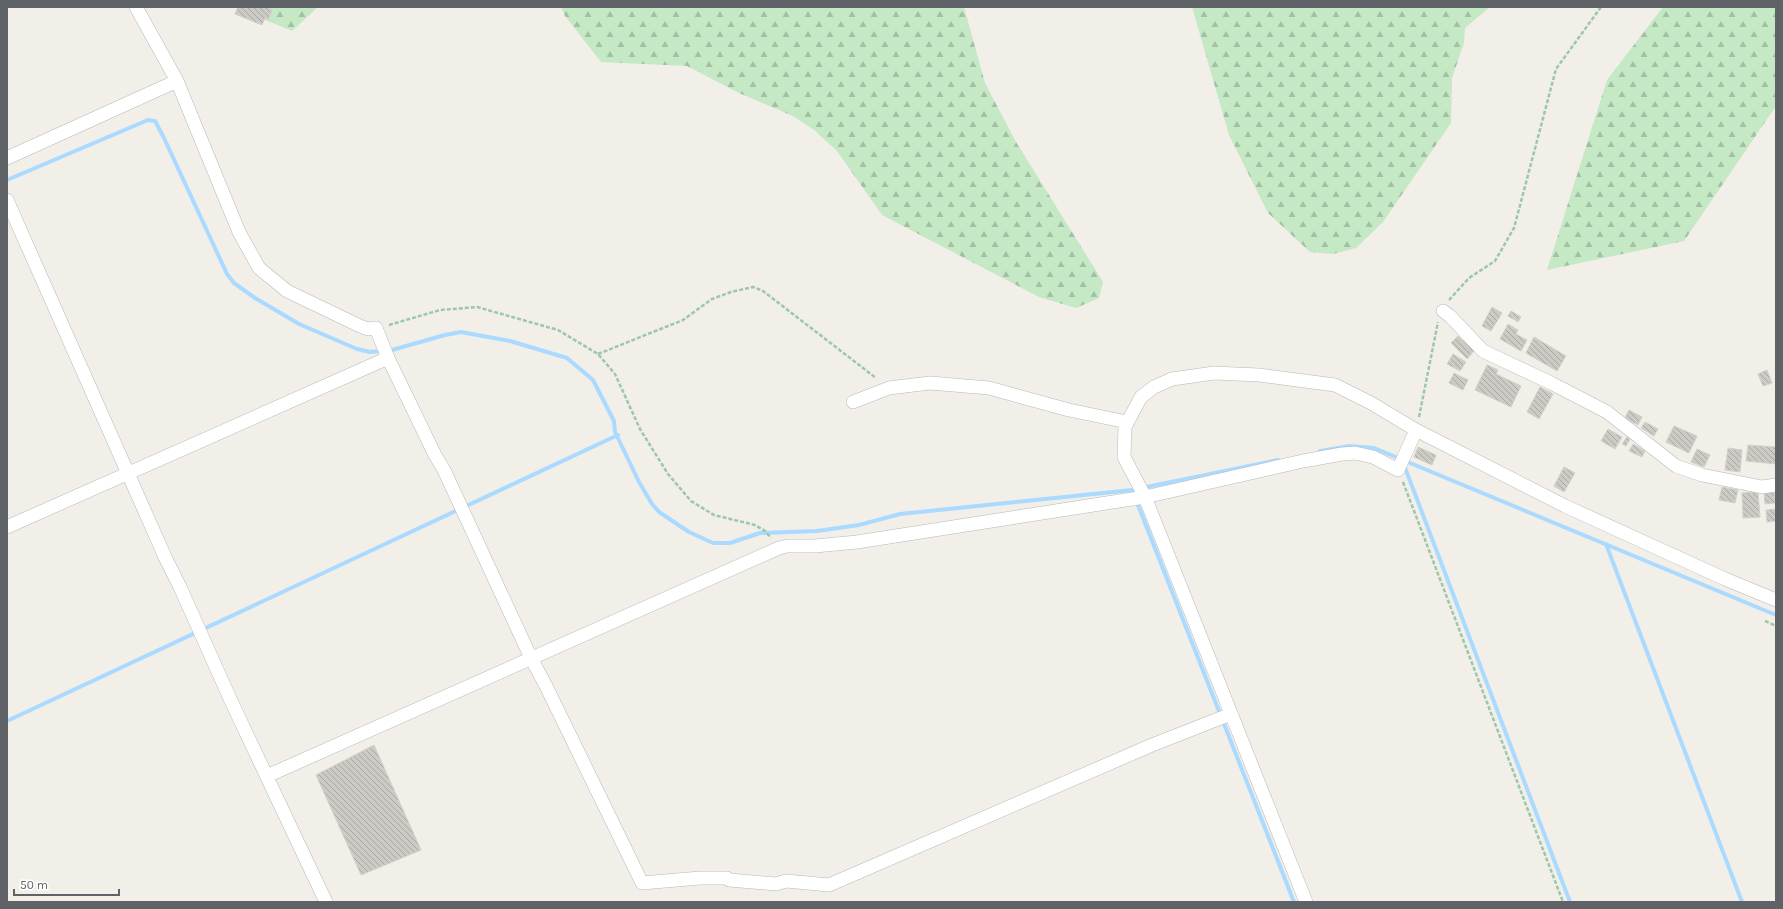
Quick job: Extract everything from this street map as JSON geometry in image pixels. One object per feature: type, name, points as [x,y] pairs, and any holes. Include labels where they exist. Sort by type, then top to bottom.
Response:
[{"type":"street","points":[[136,7],[177,81],[239,232],[259,268],[287,291],[360,326],[368,329],[376,328],[388,358],[435,455],[444,470],[531,658],[642,883],[700,878],[727,878],[729,880],[776,884],[786,881],[829,885],[1144,748],[1231,714]]},
{"type":"street","points":[[7,158],[177,81]]},
{"type":"street","points":[[7,200],[165,557],[326,902]]},
{"type":"street","points":[[1443,311],[1450,316],[1483,352],[1551,383],[1608,412],[1676,466],[1702,475],[1732,481],[1762,486],[1776,484]]},
{"type":"street","points":[[7,527],[388,358]]},
{"type":"street","points":[[1306,902],[1145,497],[1124,457],[1125,427],[1127,422],[1141,397],[1154,387],[1172,379],[1214,373],[1259,375],[1334,385],[1371,403],[1416,430],[1565,506],[1725,579],[1776,600]]},
{"type":"street","points":[[853,402],[889,388],[930,383],[989,388],[1069,410],[1127,422]]},
{"type":"street","points":[[267,776],[779,548],[787,546],[815,546],[857,542],[1145,497],[1303,461],[1342,454],[1355,454],[1373,457],[1398,470],[1416,430]]},
{"type":"path","points":[[1416,430],[1437,324],[1449,301],[1470,278],[1495,261],[1514,228],[1556,69],[1601,7]]},
{"type":"path","points":[[598,354],[683,320],[712,299],[731,292],[753,287],[763,291],[889,388]]},
{"type":"path","points":[[376,328],[440,310],[477,308],[558,330],[598,354],[615,374],[640,429],[668,474],[691,501],[714,515],[755,525],[764,531],[779,548]]},
{"type":"path","points":[[1398,470],[1562,902]]},
{"type":"path","points":[[1765,621],[1776,626]]},
{"type":"green space","points":[[259,7],[318,7],[292,31],[261,18]]},
{"type":"green space","points":[[561,7],[964,7],[985,83],[1016,142],[1103,282],[1099,298],[1076,308],[1039,297],[882,215],[837,151],[814,130],[793,116],[739,93],[687,66],[601,62],[565,16]]},
{"type":"green space","points":[[1192,7],[1490,7],[1465,28],[1464,43],[1452,78],[1451,123],[1383,222],[1356,248],[1333,254],[1310,252],[1268,213],[1229,135]]},
{"type":"green space","points":[[1663,7],[1776,7],[1776,106],[1684,241],[1547,270],[1607,80]]},
{"type":"building","points":[[238,7],[266,7],[272,10],[268,20],[265,18],[262,25],[235,14]]},
{"type":"building","points":[[1492,307],[1502,313],[1491,331],[1482,326]]},
{"type":"building","points":[[1511,311],[1521,317],[1518,322],[1508,316]]},
{"type":"building","points":[[1508,324],[1518,330],[1516,334],[1527,340],[1521,351],[1500,339]]},
{"type":"building","points":[[1458,336],[1474,351],[1467,359],[1451,343]]},
{"type":"building","points":[[1534,337],[1566,356],[1557,371],[1526,353]]},
{"type":"building","points":[[1453,354],[1466,362],[1460,371],[1447,364]]},
{"type":"building","points":[[1487,365],[1498,370],[1496,374],[1521,386],[1511,407],[1475,390]]},
{"type":"building","points":[[1767,370],[1772,383],[1763,386],[1758,374]]},
{"type":"building","points":[[1454,373],[1468,380],[1463,390],[1449,383]]},
{"type":"building","points":[[1540,387],[1553,394],[1539,419],[1527,412]]},
{"type":"building","points":[[1629,410],[1642,417],[1638,425],[1625,418]]},
{"type":"building","points":[[1645,422],[1658,429],[1654,436],[1641,428]]},
{"type":"building","points":[[1674,426],[1697,436],[1689,453],[1666,442]]},
{"type":"building","points":[[1608,429],[1622,437],[1615,449],[1601,441]]},
{"type":"building","points":[[1627,437],[1630,439],[1626,446],[1622,444]]},
{"type":"building","points":[[1633,444],[1645,451],[1642,457],[1629,451]]},
{"type":"building","points":[[1748,445],[1776,447],[1776,464],[1746,461]]},
{"type":"building","points":[[1418,447],[1436,455],[1432,465],[1414,457]]},
{"type":"building","points":[[1728,448],[1742,450],[1740,472],[1725,470]]},
{"type":"building","points":[[1697,449],[1710,455],[1704,467],[1691,462]]},
{"type":"building","points":[[1564,467],[1575,473],[1564,492],[1554,486]]},
{"type":"building","points":[[1722,487],[1738,490],[1735,503],[1719,500]]},
{"type":"building","points":[[1758,492],[1760,517],[1743,518],[1742,493]]},
{"type":"building","points":[[1774,492],[1775,503],[1765,504],[1764,493]]},
{"type":"building","points":[[1776,509],[1776,521],[1767,522],[1766,510]]},
{"type":"building","points":[[374,745],[421,850],[361,875],[316,775]]},
{"type":"waterway","points":[[7,180],[148,120],[155,121],[227,274],[234,283],[255,298],[299,324],[357,349],[370,352],[392,350],[461,332],[510,341],[567,358],[593,380],[614,421],[615,432],[639,482],[652,504],[659,512],[689,532],[713,543],[730,543],[760,533],[817,531],[859,525],[900,514],[1132,490],[1278,460]]},
{"type":"waterway","points":[[7,721],[618,435]]},
{"type":"waterway","points":[[1320,451],[1350,446],[1374,448],[1776,615]]},
{"type":"waterway","points":[[1404,465],[1570,902]]},
{"type":"waterway","points":[[1136,500],[1294,902]]},
{"type":"waterway","points":[[1606,544],[1742,902]]}]
